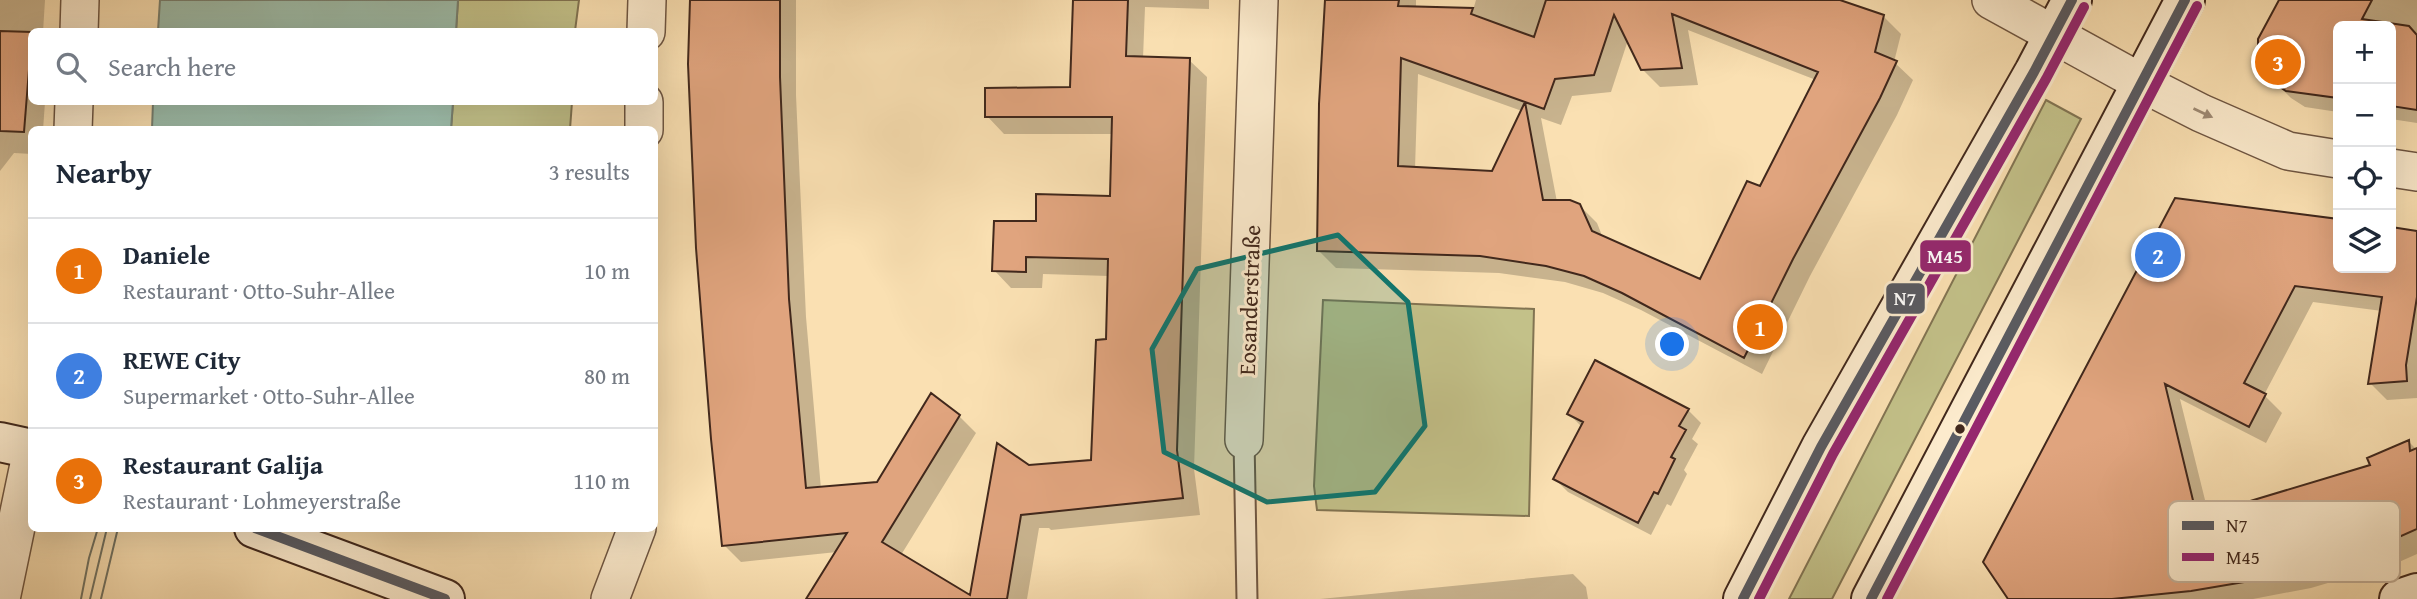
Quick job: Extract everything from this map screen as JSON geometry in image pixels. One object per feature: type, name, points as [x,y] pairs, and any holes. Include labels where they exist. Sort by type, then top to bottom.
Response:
[{"type":"main road","points":[[1743,599],[1821,447],[2072,0]]},
{"type":"main road","points":[[1871,599],[2185,0]]},
{"type":"main road","points":[[0,442],[28,448]]},
{"type":"main road","points":[[265,532],[445,599]]},
{"type":"main road","points":[[2399,599],[2417,593]]},
{"type":"street","points":[[79,28],[80,0]]},
{"type":"street","points":[[646,28],[647,0]]},
{"type":"street","name":"Eosanderstraße","points":[[1244,440],[1259,0]]},
{"type":"street","points":[[1991,0],[2201,113],[2288,151],[2333,158]]},
{"type":"street","points":[[73,126],[74,105]]},
{"type":"street","points":[[644,105],[644,126]]},
{"type":"street","points":[[2396,169],[2417,172]]},
{"type":"street","points":[[1,599],[28,468]]},
{"type":"street","points":[[610,599],[635,532]]},
{"type":"lane","name":"Eosanderstraße","points":[[1244,440],[1247,599]]},
{"type":"highlighted area","points":[[1338,235],[1408,302],[1425,426],[1375,492],[1267,502],[1164,452],[1152,349],[1197,269]]},
{"type":"shaded area","points":[[458,0],[579,0],[575,28],[456,28]]},
{"type":"shaded area","points":[[2046,100],[2081,119],[1832,599],[1789,599]]},
{"type":"shaded area","points":[[453,105],[572,105],[570,126],[451,126]]},
{"type":"shaded area","points":[[1323,300],[1534,309],[1529,516],[1317,510],[1314,486]]},
{"type":"water","points":[[160,0],[458,0],[456,28],[158,28]]},
{"type":"water","points":[[153,105],[453,105],[451,126],[152,126]]},
{"type":"pier","points":[[91,532],[427,532],[406,599],[217,599],[85,551]]},
{"type":"building","points":[[690,0],[780,0],[780,77],[789,299],[806,488],[877,482],[931,393],[960,415],[882,542],[970,595],[997,443],[1029,465],[1091,460],[1096,340],[1106,339],[1108,259],[1026,257],[1026,272],[992,271],[994,221],[1036,221],[1036,194],[1110,196],[1112,117],[985,117],[985,88],[1070,87],[1073,0],[1128,0],[1126,56],[1190,58],[1177,450],[1183,498],[1021,515],[1007,599],[806,599],[847,533],[722,546],[696,248],[688,64]]},
{"type":"building","points":[[1325,0],[1399,0],[1398,6],[1473,8],[1471,14],[1534,37],[1546,0],[1840,0],[1884,15],[1875,52],[1897,61],[1744,358],[1622,293],[1584,276],[1546,266],[1480,256],[1317,251],[1319,104]],"holes":[[[1672,14],[1818,72],[1760,186],[1747,181],[1700,279],[1592,231],[1580,204],[1570,200],[1543,200],[1525,102],[1544,109],[1555,79],[1594,75],[1614,15],[1641,70],[1682,68]],[[1401,58],[1525,102],[1492,171],[1398,166]]]},
{"type":"building","points":[[2279,0],[2372,0],[2362,19],[2375,21],[2333,21],[2333,97],[2286,91],[2271,81],[2258,56],[2258,39]]},
{"type":"building","points":[[2396,24],[2409,26],[2417,35],[2417,110],[2396,107]]},
{"type":"building","points":[[0,31],[28,32],[24,132],[0,131]]},
{"type":"building","points":[[2175,198],[2333,218],[2333,273],[2396,273],[2396,228],[2417,231],[2417,297],[2406,365],[2407,381],[2368,384],[2382,297],[2295,286],[2244,383],[2266,394],[2249,427],[2165,384],[2193,501],[2168,501],[2168,582],[2244,582],[2191,591],[2112,599],[2008,599],[1983,562]]},
{"type":"building","points":[[1595,360],[1689,409],[1679,426],[1686,430],[1671,457],[1675,459],[1658,494],[1654,492],[1638,523],[1553,479],[1583,422],[1567,414]]},
{"type":"building","points":[[2409,440],[2410,451],[2417,448],[2417,529],[2400,537],[2400,501],[2250,501],[2370,465],[2367,458]]},
{"type":"transit line","name":"N7","points":[[1743,599],[1821,447],[2034,72],[2072,0]]},
{"type":"transit line","name":"N7","points":[[1871,599],[2185,0]]},
{"type":"transit line","name":"M45","points":[[1887,599],[2197,6]]},
{"type":"transit line","name":"M45","points":[[1759,599],[1833,454],[2046,79],[2084,7]]},
{"type":"transit line","name":"N7","points":[[266,532],[445,599]]},
{"type":"place","name":"Restaurant Galija","points":[[2278,62]]},
{"type":"place","name":"REWE City","points":[[2158,255]]},
{"type":"place","name":"Daniele","points":[[1760,327]]}]
